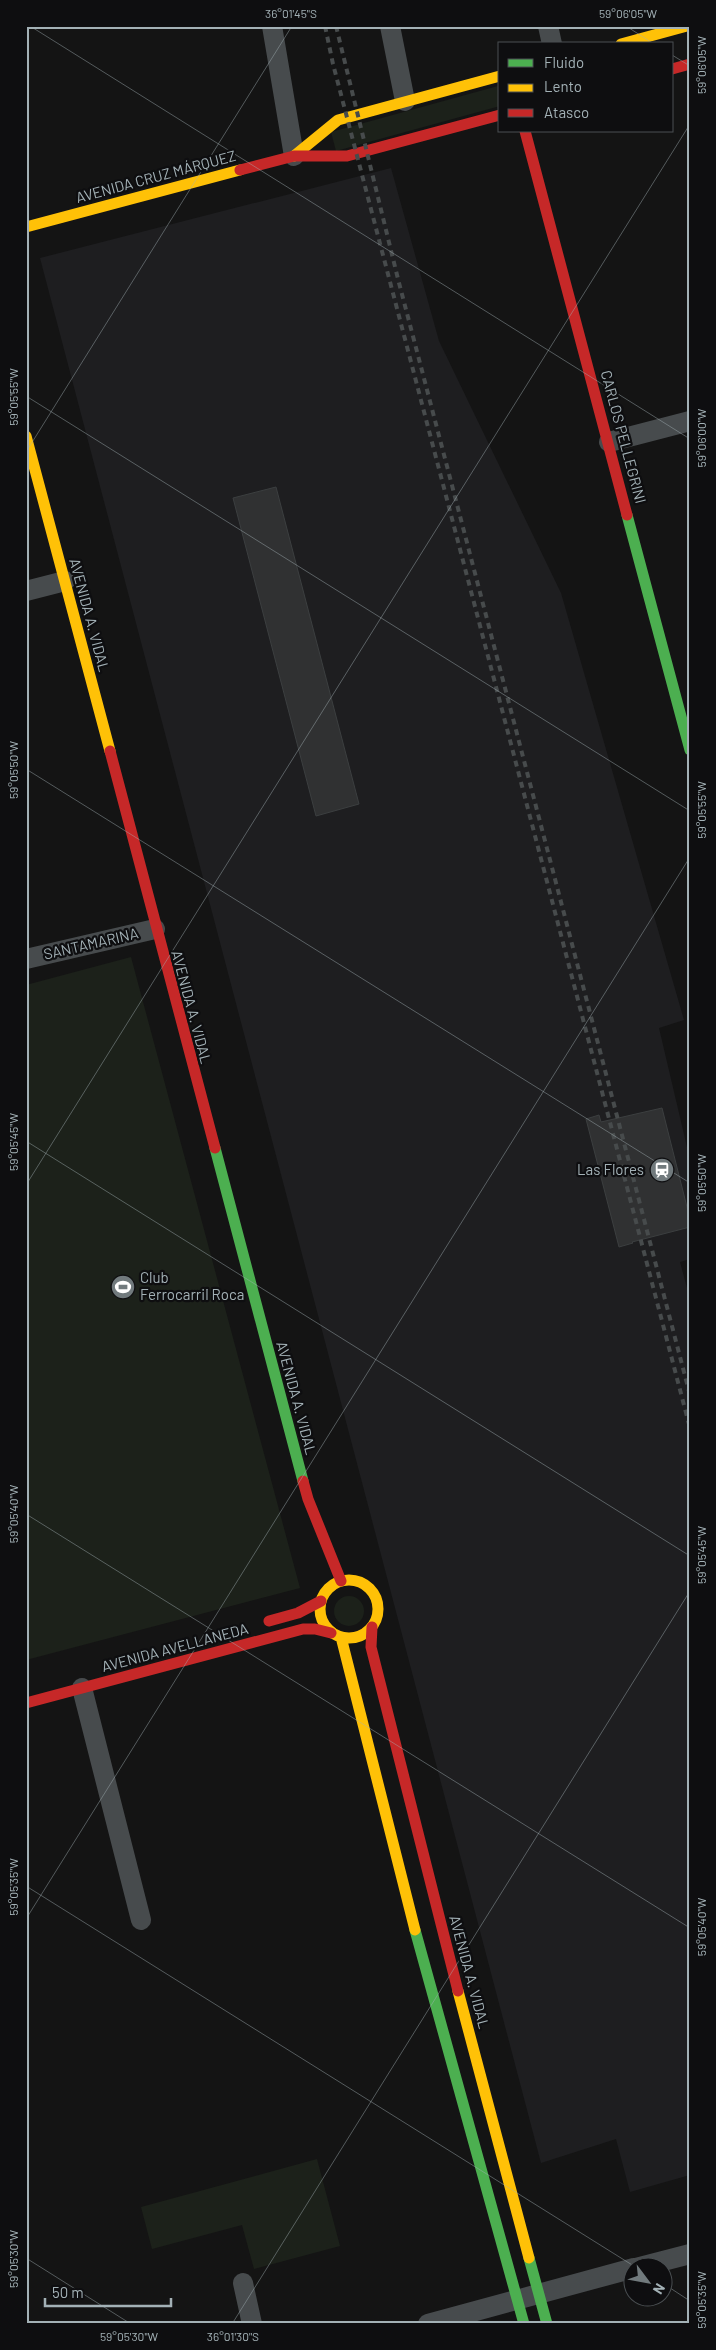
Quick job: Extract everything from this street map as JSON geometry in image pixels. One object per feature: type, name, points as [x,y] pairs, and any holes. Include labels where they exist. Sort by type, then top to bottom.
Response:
[{"type":"street","points":[[272,26],[294,156]]},
{"type":"street","points":[[390,26],[404,101]]},
{"type":"street","points":[[548,26],[552,42]]},
{"type":"street","points":[[629,42],[687,26]]},
{"type":"street","points":[[674,68],[690,64]]},
{"type":"street","name":"AVENIDA CRUZ MÁRQUEZ","points":[[294,156],[338,120],[498,77]]},
{"type":"street","name":"AVENIDA CRUZ MÁRQUEZ","points":[[26,227],[294,156],[347,156],[498,116]]},
{"type":"street","name":"CARLOS PELLEGRINI","points":[[525,132],[690,750]]},
{"type":"street","points":[[609,442],[690,421]]},
{"type":"street","name":"AVENIDA A. VIDAL","points":[[26,436],[155,929],[308,1499],[341,1581]]},
{"type":"street","points":[[26,591],[65,580]]},
{"type":"street","name":"SANTAMARINA","points":[[26,959],[155,929]]},
{"type":"street","points":[[341,1581],[359,1582],[368,1586],[374,1593],[378,1610],[372,1627],[358,1637],[336,1635],[321,1618],[321,1601],[325,1592],[332,1585],[341,1581]]},
{"type":"street","name":"AVENIDA AVELLANEDA","points":[[259,1623],[298,1613],[321,1601]]},
{"type":"street","name":"AVENIDA A. VIDAL","points":[[372,1627],[371,1647],[438,1965],[524,2324]]},
{"type":"street","name":"AVENIDA AVELLANEDA","points":[[26,1703],[80,1684],[303,1629],[315,1628],[336,1635]]},
{"type":"street","name":"AVENIDA A. VIDAL","points":[[336,1635],[538,2292],[546,2324]]},
{"type":"street","points":[[80,1684],[141,1920]]},
{"type":"street","points":[[674,2258],[690,2254]]},
{"type":"street","points":[[428,2324],[538,2292],[624,2271]]},
{"type":"street","points":[[243,2283],[252,2324]]},
{"type":"shaded area","points":[[498,86],[498,107],[336,151],[331,132]]},
{"type":"shaded area","points":[[391,168],[439,341],[561,593],[684,1020],[659,1028],[690,1160],[690,1259],[680,1262],[690,1299],[690,2175],[630,2192],[616,2139],[541,2163],[40,258]]},
{"type":"shaded area","name":"Club Ferrocarril Roca","points":[[131,957],[300,1588],[26,1660],[26,985]]},
{"type":"shaded area","points":[[349,1596],[355,1597],[363,1605],[363,1617],[355,1625],[349,1626],[343,1625],[335,1617],[334,1611],[335,1605],[343,1597]]},
{"type":"shaded area","points":[[317,2159],[340,2246],[254,2269],[242,2225],[152,2249],[141,2207]]},
{"type":"building","points":[[276,487],[359,804],[316,816],[233,498]]},
{"type":"building","points":[[662,1108],[690,1219],[690,1227],[619,1247],[586,1119],[599,1115],[601,1122]]},
{"type":"railway","points":[[325,26],[333,64],[690,1428]]},
{"type":"railway","points":[[336,26],[398,279],[690,1395]]},
{"type":"traffic: fast","points":[[627,515],[690,750]]},
{"type":"traffic: fast","points":[[215,1148],[303,1481]]},
{"type":"traffic: fast","points":[[415,1930],[524,2324]]},
{"type":"traffic: fast","points":[[529,2258],[547,2324]]},
{"type":"traffic: slow","points":[[628,42],[687,26]]},
{"type":"traffic: slow","points":[[294,156],[338,120],[498,77]]},
{"type":"traffic: slow","points":[[26,227],[240,170]]},
{"type":"traffic: slow","points":[[26,436],[110,751]]},
{"type":"traffic: slow","points":[[343,1580],[355,1580],[370,1588],[378,1603],[378,1609],[378,1615],[370,1630],[355,1638],[343,1638],[328,1630],[320,1615],[320,1603],[328,1588],[343,1580]]},
{"type":"traffic: slow","points":[[341,1637],[415,1930]]},
{"type":"traffic: slow","points":[[458,1991],[529,2258]]},
{"type":"traffic: jam","points":[[674,68],[690,64]]},
{"type":"traffic: jam","points":[[240,170],[294,156],[347,156],[498,116]]},
{"type":"traffic: jam","points":[[525,132],[627,515]]},
{"type":"traffic: jam","points":[[110,751],[215,1148]]},
{"type":"traffic: jam","points":[[303,1481],[308,1499],[341,1581]]},
{"type":"traffic: jam","points":[[269,1621],[298,1613],[321,1601]]},
{"type":"traffic: jam","points":[[372,1627],[371,1647],[458,1991]]},
{"type":"traffic: jam","points":[[26,1703],[303,1629],[315,1629],[331,1633]]},
{"type":"place","name":"Las Flores","points":[[662,1170]]},
{"type":"place","name":"Club Ferrocarril Roca","points":[[123,1287]]}]
